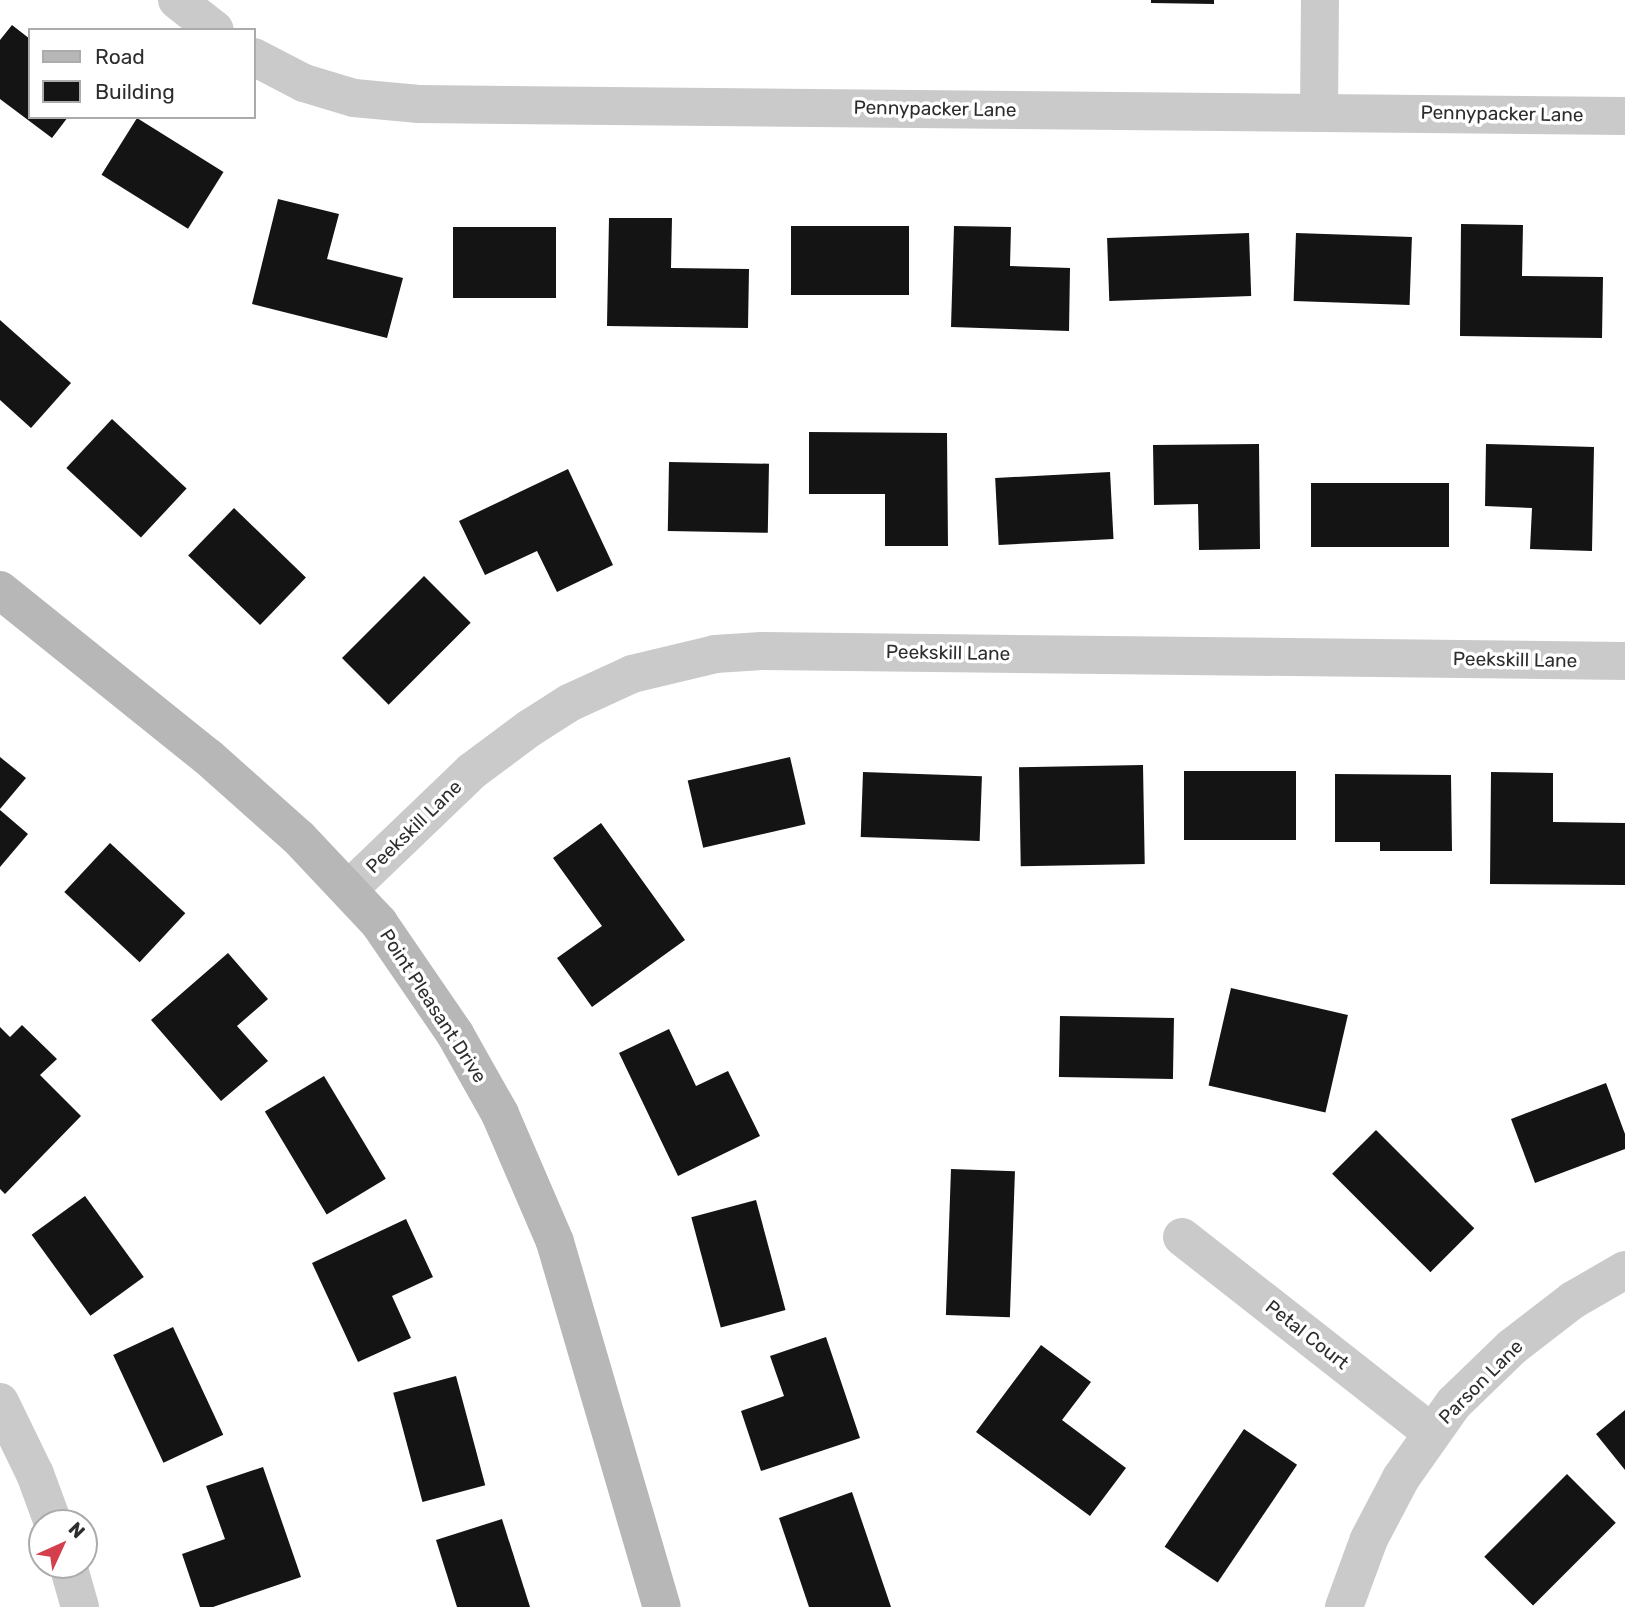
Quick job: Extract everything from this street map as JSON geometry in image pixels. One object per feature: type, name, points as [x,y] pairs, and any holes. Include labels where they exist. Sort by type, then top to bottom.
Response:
[{"type":"street","points":[[177,0],[212,28]]},
{"type":"street","points":[[1319,111],[1321,0]]},
{"type":"street","name":"Pennypacker Lane","points":[[256,58],[304,83],[341,94],[419,104],[1625,116]]},
{"type":"street","name":"Point Pleasant Drive","points":[[0,590],[208,757],[299,838],[349,888],[379,923],[455,1034],[505,1127],[555,1242],[662,1607]]},
{"type":"street","name":"Peekskill Lane","points":[[349,888],[472,771],[530,727],[569,703],[632,674],[703,656],[762,651],[1625,661]]},
{"type":"street","name":"Petal Court","points":[[1182,1237],[1432,1433]]},
{"type":"street","name":"Parson Lane","points":[[1344,1607],[1369,1539],[1401,1478],[1454,1403],[1512,1347],[1573,1300],[1625,1270]]},
{"type":"street","points":[[0,1402],[35,1474],[48,1509]]},
{"type":"street","points":[[72,1579],[80,1607]]},
{"type":"building","points":[[1151,0],[1214,0],[1214,4],[1151,3]]},
{"type":"building","points":[[12,25],[28,37],[28,119],[66,119],[52,138],[0,99],[0,40]]},
{"type":"building","points":[[136,119],[224,172],[188,229],[101,175]]},
{"type":"building","points":[[278,199],[339,214],[327,259],[403,278],[387,338],[252,304]]},
{"type":"building","points":[[609,218],[672,218],[671,268],[749,269],[748,328],[607,326]]},
{"type":"building","points":[[1461,224],[1523,225],[1522,276],[1603,277],[1602,338],[1460,336]]},
{"type":"building","points":[[791,226],[909,226],[909,295],[791,295]]},
{"type":"building","points":[[954,226],[1011,227],[1010,266],[1070,268],[1069,331],[951,327]]},
{"type":"building","points":[[453,227],[556,227],[556,298],[453,298]]},
{"type":"building","points":[[1249,233],[1251,296],[1109,301],[1107,238]]},
{"type":"building","points":[[1296,233],[1412,237],[1410,305],[1294,301]]},
{"type":"building","points":[[0,320],[71,383],[31,428],[0,400]]},
{"type":"building","points":[[112,419],[187,489],[141,538],[66,468]]},
{"type":"building","points":[[809,432],[947,433],[948,546],[885,546],[885,494],[809,494]]},
{"type":"building","points":[[1259,444],[1260,549],[1199,550],[1198,504],[1154,505],[1153,445]]},
{"type":"building","points":[[1486,444],[1594,447],[1592,551],[1530,549],[1532,508],[1485,506]]},
{"type":"building","points":[[669,462],[769,464],[768,533],[668,531]]},
{"type":"building","points":[[568,469],[613,565],[557,592],[537,551],[485,575],[459,521]]},
{"type":"building","points":[[1110,472],[1114,539],[999,545],[995,478]]},
{"type":"building","points":[[1311,483],[1449,483],[1449,547],[1311,547]]},
{"type":"building","points":[[234,508],[306,577],[260,625],[188,555]]},
{"type":"building","points":[[424,576],[471,623],[389,705],[342,658]]},
{"type":"building","points":[[0,757],[26,778],[0,809]]},
{"type":"building","points":[[790,757],[806,824],[703,848],[688,781]]},
{"type":"building","points":[[1143,765],[1145,864],[1021,866],[1019,767]]},
{"type":"building","points":[[1184,771],[1296,771],[1296,840],[1184,840]]},
{"type":"building","points":[[863,772],[982,776],[980,841],[861,837]]},
{"type":"building","points":[[1491,772],[1553,773],[1553,822],[1625,823],[1625,885],[1490,884]]},
{"type":"building","points":[[1335,774],[1451,775],[1452,851],[1380,851],[1380,842],[1335,842]]},
{"type":"building","points":[[0,810],[28,834],[0,867]]},
{"type":"building","points":[[601,823],[685,940],[592,1007],[557,958],[602,926],[553,858]]},
{"type":"building","points":[[110,843],[185,913],[140,962],[64,892]]},
{"type":"building","points":[[228,953],[268,999],[237,1026],[268,1061],[221,1101],[151,1020]]},
{"type":"building","points":[[1231,988],[1348,1015],[1325,1112],[1209,1085]]},
{"type":"building","points":[[1060,1016],[1174,1018],[1173,1079],[1059,1077]]},
{"type":"building","points":[[22,1025],[57,1059],[40,1075],[81,1116],[5,1194],[0,1189],[0,1027],[10,1037]]},
{"type":"building","points":[[669,1029],[696,1086],[728,1071],[760,1136],[678,1176],[619,1053]]},
{"type":"building","points":[[324,1076],[386,1179],[327,1214],[265,1112]]},
{"type":"building","points":[[1606,1083],[1625,1134],[1625,1149],[1535,1183],[1511,1119]]},
{"type":"building","points":[[1376,1130],[1474,1228],[1430,1272],[1332,1174]]},
{"type":"building","points":[[951,1169],[1015,1171],[1010,1317],[946,1315]]},
{"type":"building","points":[[85,1196],[144,1277],[90,1316],[32,1235]]},
{"type":"building","points":[[756,1200],[786,1310],[721,1327],[691,1217]]},
{"type":"building","points":[[406,1219],[433,1277],[392,1296],[411,1338],[358,1362],[312,1263]]},
{"type":"building","points":[[173,1327],[223,1435],[163,1463],[113,1355]]},
{"type":"building","points":[[826,1337],[860,1438],[761,1471],[741,1411],[784,1396],[770,1356]]},
{"type":"building","points":[[1041,1345],[1091,1382],[1062,1420],[1126,1468],[1090,1516],[976,1432]]},
{"type":"building","points":[[456,1376],[485,1485],[422,1502],[393,1393]]},
{"type":"building","points":[[1625,1410],[1625,1470],[1596,1434]]},
{"type":"building","points":[[1244,1429],[1297,1465],[1218,1583],[1165,1547]]},
{"type":"building","points":[[263,1467],[301,1577],[213,1607],[200,1607],[182,1554],[225,1539],[206,1486]]},
{"type":"building","points":[[1567,1474],[1616,1523],[1533,1606],[1484,1557]]},
{"type":"building","points":[[852,1492],[891,1607],[809,1607],[779,1518]]},
{"type":"building","points":[[502,1519],[530,1607],[457,1607],[436,1540]]}]
